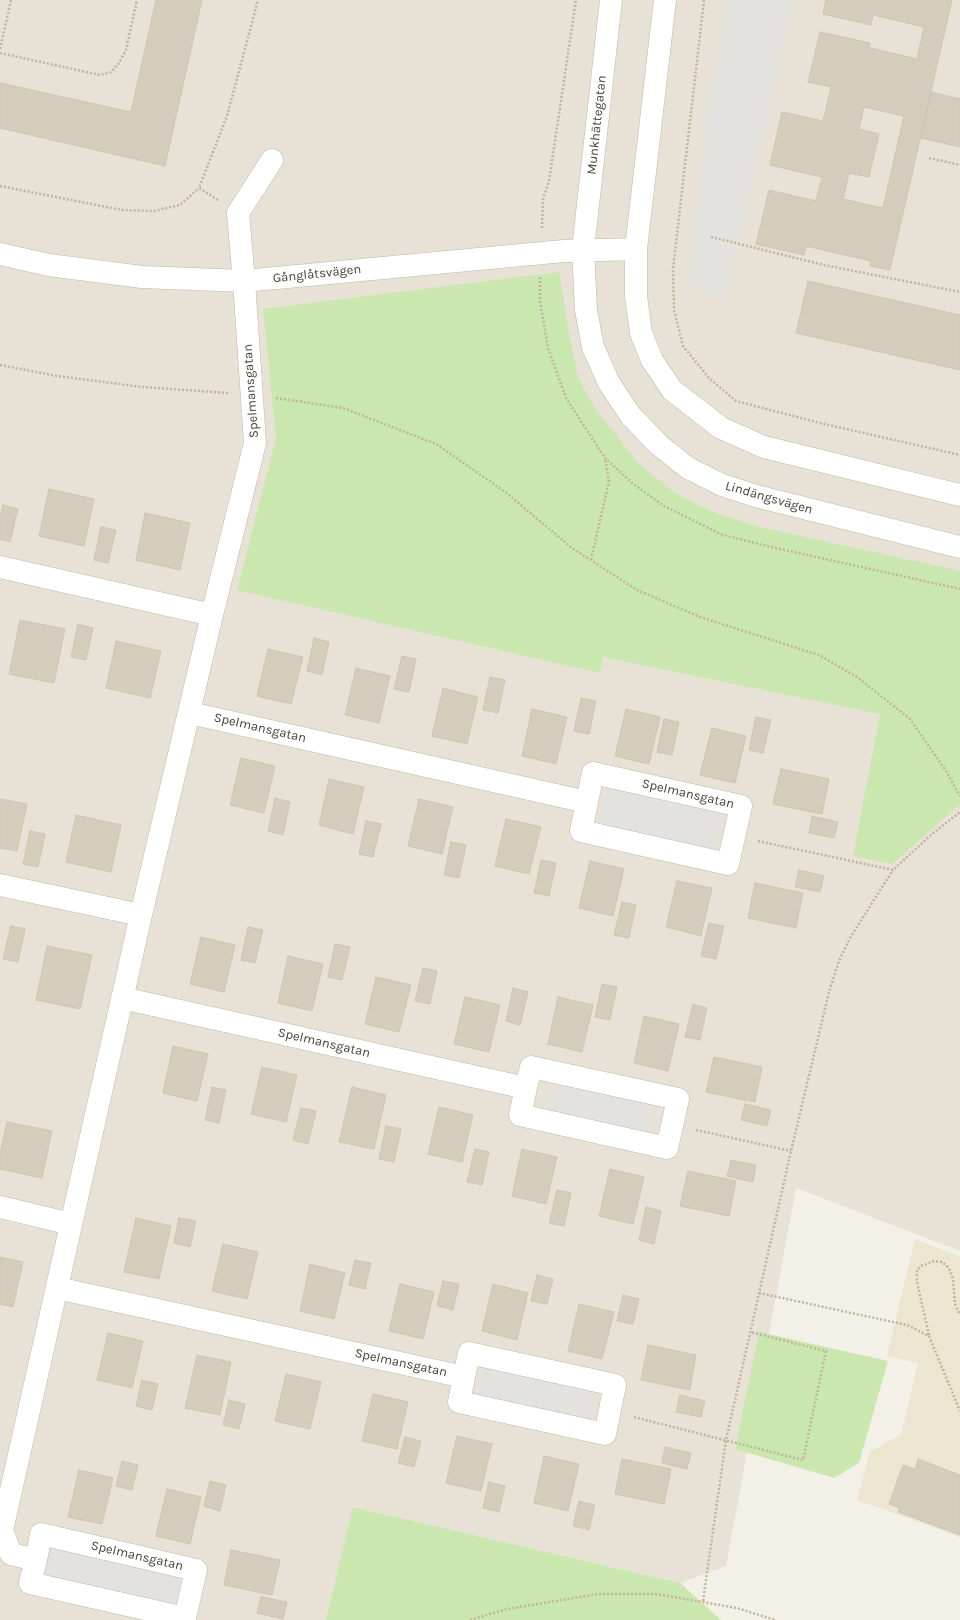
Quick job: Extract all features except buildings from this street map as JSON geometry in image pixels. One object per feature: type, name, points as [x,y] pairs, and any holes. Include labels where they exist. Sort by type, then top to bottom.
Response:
[{"type":"street","name":"Munkhättegatan","points":[[583,250],[612,0]]},
{"type":"street","points":[[665,0],[636,249],[636,296],[641,333],[652,360],[672,390],[721,428],[764,447],[960,496]]},
{"type":"street","points":[[238,213],[272,160]]},
{"type":"street","name":"Spelmansgatan","points":[[36,1560],[11,1554],[1,1529],[141,915],[212,615],[255,443],[238,213]]},
{"type":"street","name":"Gånglåtsvägen","points":[[0,254],[49,265],[142,277],[244,281],[583,250],[636,249]]},
{"type":"street","name":"Lindängsvägen","points":[[583,250],[586,310],[593,347],[609,383],[630,416],[659,445],[688,468],[722,485],[756,496],[960,547]]},
{"type":"street","points":[[0,567],[212,615]]},
{"type":"street","name":"Spelmansgatan","points":[[190,712],[587,802]]},
{"type":"street","name":"Spelmansgatan","points":[[593,773],[741,806],[728,864],[581,831],[587,802],[593,773]]},
{"type":"street","points":[[0,885],[141,915]]},
{"type":"street","name":"Spelmansgatan","points":[[122,998],[526,1088]]},
{"type":"street","points":[[531,1067],[678,1099],[667,1148],[520,1115],[526,1088],[531,1067]]},
{"type":"street","points":[[0,1207],[71,1224]]},
{"type":"street","name":"Spelmansgatan","points":[[56,1288],[464,1377]]},
{"type":"street","name":"Spelmansgatan","points":[[469,1353],[615,1385],[605,1434],[459,1402],[464,1377],[469,1353]]},
{"type":"street","name":"Spelmansgatan","points":[[42,1534],[196,1570],[185,1618],[30,1584],[36,1560],[42,1534]]},
{"type":"path","points":[[0,49],[11,0]]},
{"type":"path","points":[[0,53],[100,75],[111,72],[119,63],[126,50],[137,0]]},
{"type":"path","points":[[0,186],[122,210],[154,211],[180,205],[199,188],[227,116],[258,0]]},
{"type":"path","points":[[704,0],[673,269],[674,310],[683,346],[709,378],[736,401],[820,423],[960,455]]},
{"type":"path","points":[[929,158],[960,165]]},
{"type":"path","points":[[199,188],[238,213]]},
{"type":"path","points":[[711,237],[824,265],[960,292]]},
{"type":"path","points":[[0,365],[57,376],[143,387],[251,394],[343,408],[436,444],[504,491],[572,548],[637,590],[700,617],[819,655],[857,677],[910,719],[946,771],[960,796]]},
{"type":"path","points":[[591,560],[609,481],[605,458]]},
{"type":"path","points":[[703,1601],[726,1440],[791,1151],[829,992],[839,961],[850,938],[893,870],[932,834],[960,812]]},
{"type":"path","points":[[735,836],[893,870]]},
{"type":"path","points":[[672,1125],[791,1151]]},
{"type":"path","points":[[960,1315],[955,1304],[949,1268],[942,1262],[934,1261],[921,1266],[917,1270],[916,1282],[929,1336],[960,1412]]},
{"type":"path","points":[[759,1293],[907,1325],[929,1336]]},
{"type":"path","points":[[610,1411],[803,1460],[826,1351],[750,1332]]},
{"type":"path","points":[[470,1620],[507,1609],[598,1594],[656,1594],[737,1608],[775,1620]]},
{"type":"shaded area","points":[[0,0],[960,0],[960,1251],[796,1188],[726,1566],[680,1583],[354,1507],[326,1620],[0,1620]]},
{"type":"shaded area","points":[[728,0],[793,0],[726,297],[689,287],[707,114]]},
{"type":"shaded area","points":[[608,783],[724,809],[714,854],[598,828]]},
{"type":"shaded area","points":[[552,1079],[653,1102],[646,1135],[544,1113]]},
{"type":"shaded area","points":[[915,1239],[960,1257],[960,1537],[857,1500],[870,1452],[901,1434],[918,1363],[887,1356]]},
{"type":"shaded area","points":[[484,1363],[596,1387],[588,1424],[476,1400]]},
{"type":"shaded area","points":[[41,1534],[196,1570],[185,1618],[30,1583]]},
{"type":"green space","points":[[559,272],[578,377],[594,407],[638,463],[675,493],[715,513],[756,526],[960,571],[960,804],[892,864],[853,856],[880,714],[603,657],[600,673],[237,590],[276,439],[263,309]]},
{"type":"green space","points":[[759,1332],[888,1361],[859,1463],[834,1478],[735,1449]]},
{"type":"green space","points":[[353,1507],[680,1583],[721,1620],[326,1620]]}]
